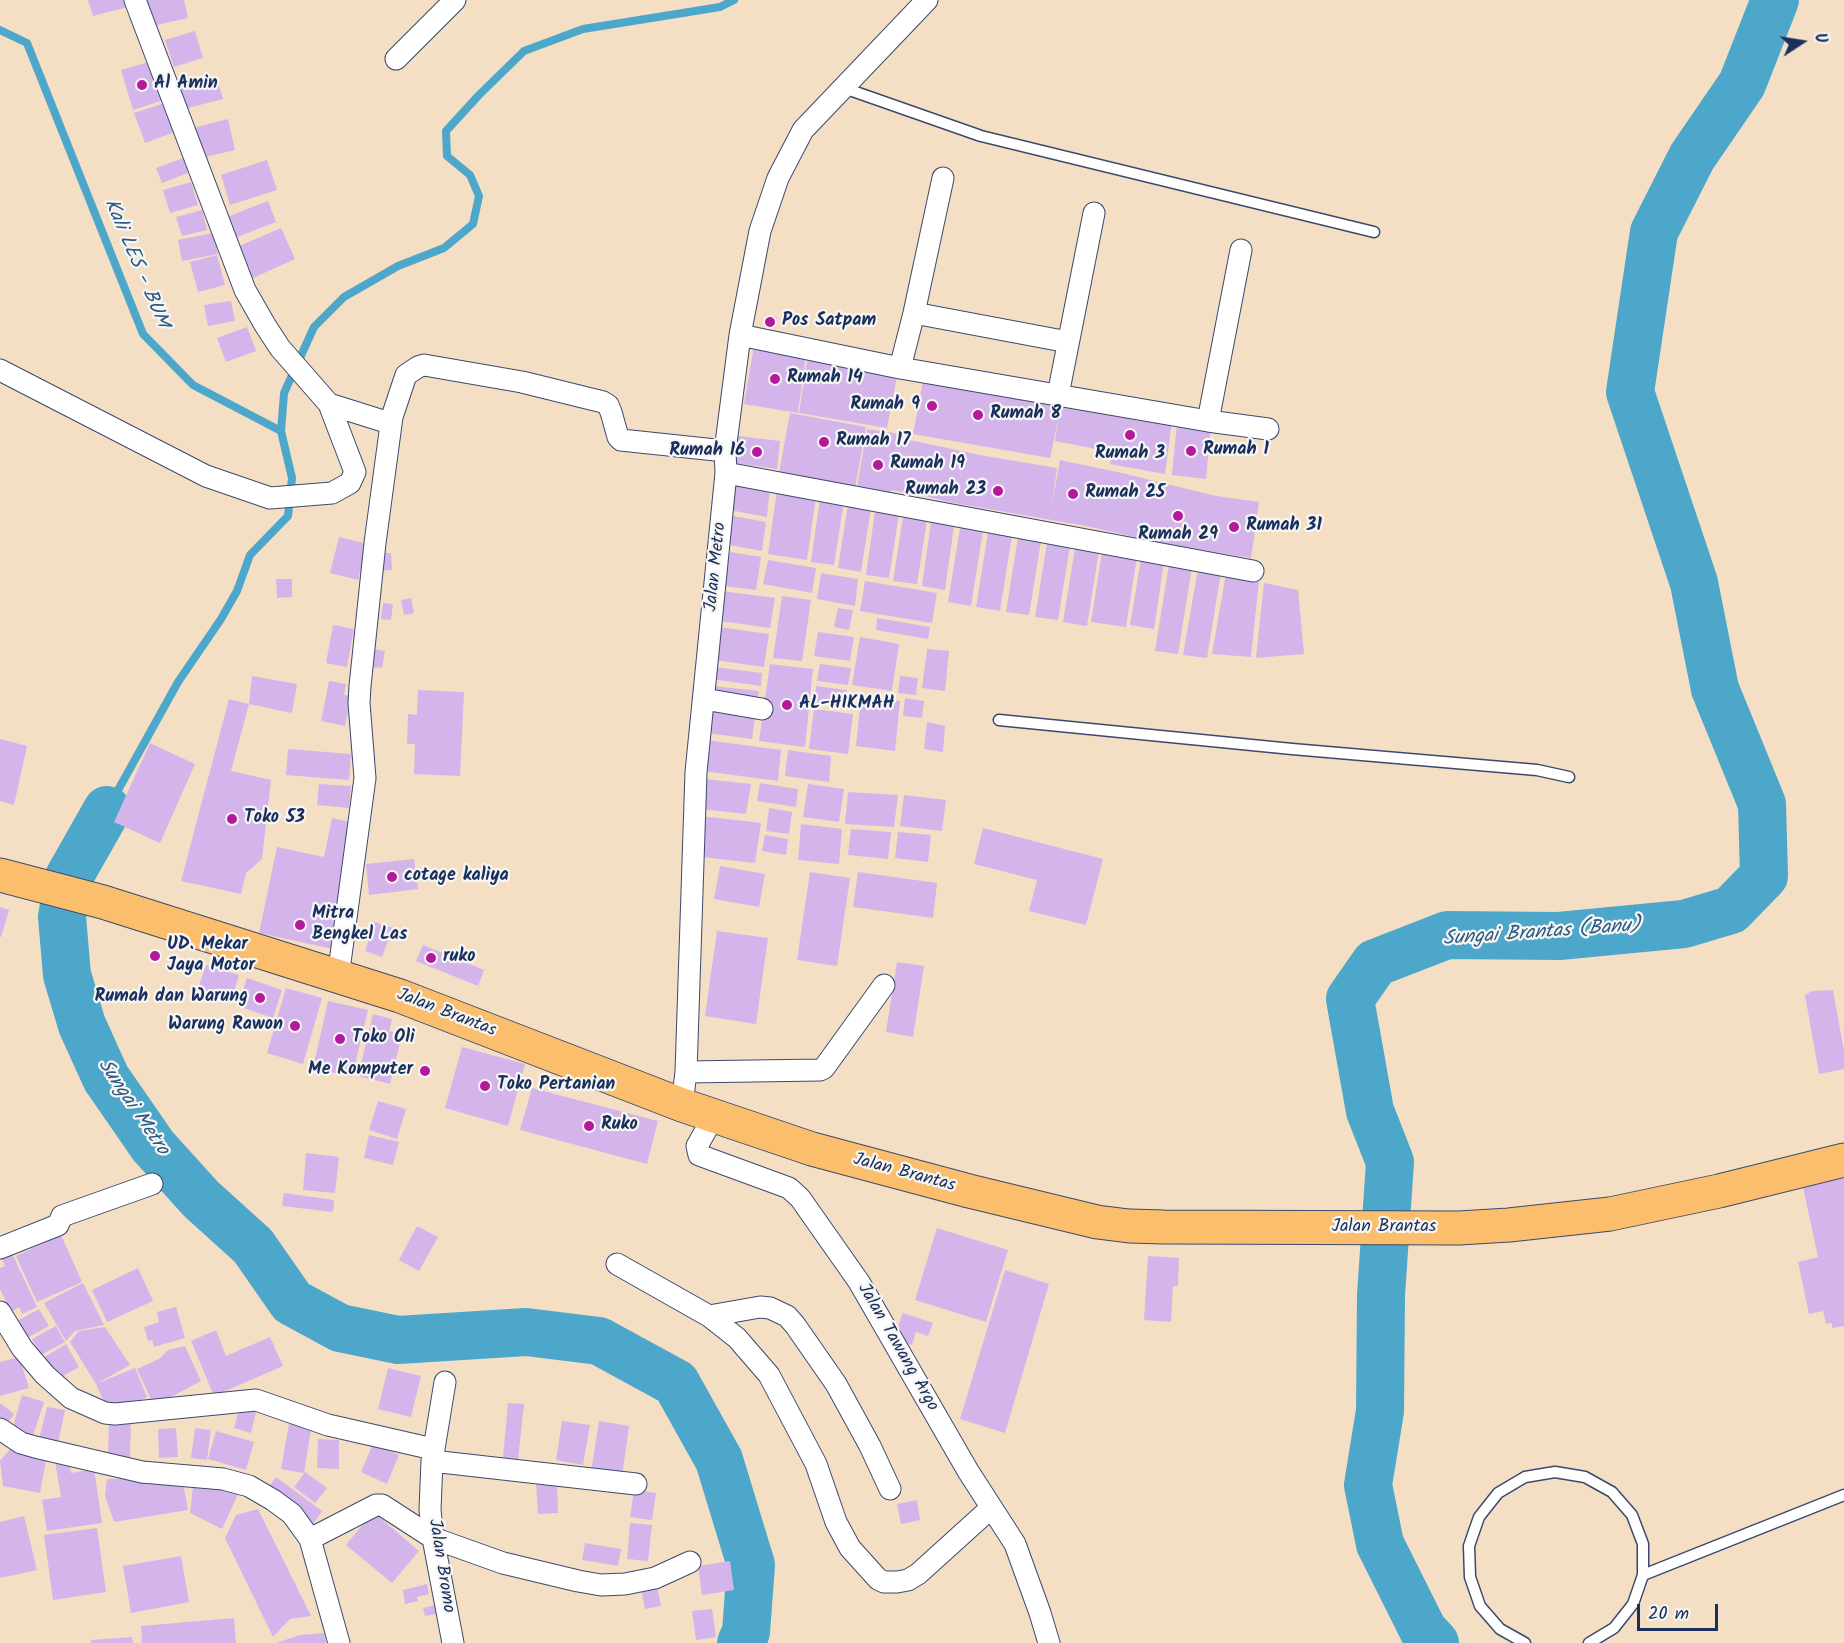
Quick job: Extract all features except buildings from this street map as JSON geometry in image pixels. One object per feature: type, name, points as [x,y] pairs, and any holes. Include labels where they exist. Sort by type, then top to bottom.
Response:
[{"type":"main road","name":"Jalan Brantas","points":[[7,877],[104,902],[400,996],[682,1105],[812,1149],[1097,1222],[1164,1227],[1459,1228],[1610,1214],[1719,1191],[1844,1160]]},
{"type":"street","points":[[0,370],[206,476],[270,498],[332,493],[350,483],[355,472],[329,404],[265,326],[245,290],[135,0]]},
{"type":"street","points":[[396,59],[455,0]]},
{"type":"street","name":"Jalan Metro","points":[[682,1105],[686,1072],[696,772],[726,473],[725,451],[740,335],[759,231],[778,178],[803,130],[927,0]]},
{"type":"street","points":[[900,368],[943,178]]},
{"type":"street","points":[[1058,394],[1094,213]]},
{"type":"street","points":[[1208,421],[1241,250]]},
{"type":"street","points":[[914,313],[1068,342]]},
{"type":"street","points":[[740,335],[900,368],[1208,421],[1268,429]]},
{"type":"street","points":[[338,977],[364,778],[358,703],[375,543],[392,417],[406,375],[424,366],[522,382],[603,402],[608,405],[621,440],[725,451]]},
{"type":"street","points":[[329,404],[383,421],[392,417]]},
{"type":"street","points":[[726,473],[1253,571]]},
{"type":"street","points":[[704,699],[762,709]]},
{"type":"street","points":[[686,1072],[820,1071],[884,985]]},
{"type":"street","name":"Jalan Tawang Argo","points":[[714,1116],[697,1146],[699,1155],[789,1188],[800,1198],[859,1282],[905,1358],[945,1431],[1015,1544],[1041,1613],[1049,1643]]},
{"type":"street","points":[[0,1248],[58,1225],[62,1216],[152,1184]]},
{"type":"street","points":[[616,1264],[709,1316],[737,1338],[769,1375],[816,1464],[841,1531],[850,1548],[884,1582],[908,1580],[918,1574],[991,1508]]},
{"type":"street","points":[[709,1316],[760,1307],[770,1308],[787,1316],[836,1384],[870,1446],[890,1489]]},
{"type":"street","points":[[0,1312],[22,1348],[45,1375],[72,1398],[105,1413],[115,1414],[256,1400],[328,1425],[433,1455],[636,1484]]},
{"type":"street","name":"Jalan Bromo","points":[[445,1382],[433,1455],[430,1510],[433,1538],[453,1643]]},
{"type":"street","points":[[0,1429],[21,1443],[142,1472],[223,1479],[249,1486],[292,1514],[310,1539],[339,1643]]},
{"type":"street","points":[[310,1539],[376,1505],[382,1505],[433,1538],[504,1563],[601,1585],[625,1584],[655,1578],[690,1562]]},
{"type":"lane","points":[[844,88],[981,136],[1374,232]]},
{"type":"lane","points":[[999,720],[1537,770],[1569,777]]},
{"type":"lane","points":[[1525,1643],[1500,1629],[1480,1606],[1470,1577],[1469,1546],[1479,1517],[1498,1493],[1525,1477],[1555,1472],[1585,1477],[1612,1492],[1632,1515],[1643,1544],[1643,1575],[1633,1604],[1614,1628],[1589,1643]]},
{"type":"lane","points":[[1643,1575],[1844,1495]]},
{"type":"waterway","points":[[107,810],[178,682],[221,619],[237,591],[250,555],[288,516],[292,478],[281,431],[284,393],[314,327],[344,297],[398,266],[444,248],[473,224],[479,196],[470,175],[447,156],[446,131],[524,51],[583,29],[720,7],[734,0]]},
{"type":"waterway","name":"Sungai Brantas (Banu)","points":[[1435,1643],[1423,1630],[1380,1544],[1368,1485],[1380,1411],[1381,1295],[1390,1162],[1370,1111],[1350,999],[1375,963],[1447,935],[1559,936],[1684,924],[1731,910],[1764,876],[1762,804],[1715,689],[1694,583],[1630,392],[1654,232],[1692,157],[1742,84],[1775,0]]},
{"type":"waterway","name":"Kali LES - BUM","points":[[0,30],[27,43],[143,334],[193,385],[281,431]]},
{"type":"waterway","name":"Sungai Brantas (Banu)","points":[[107,810],[69,877],[62,917],[67,975],[82,1025],[106,1078],[153,1146],[201,1199],[253,1246],[292,1302],[340,1328],[398,1340],[526,1332],[599,1341],[676,1383],[719,1460],[751,1565],[746,1632],[741,1643]]},
{"type":"place","name":"Al Amin","points":[[142,85]]},
{"type":"place","name":"Pos Satpam","points":[[770,322]]},
{"type":"place","name":"Rumah 14","points":[[775,379]]},
{"type":"place","name":"Rumah 9","points":[[932,406]]},
{"type":"place","name":"Rumah 8","points":[[978,415]]},
{"type":"place","name":"Rumah 3","points":[[1130,435]]},
{"type":"place","name":"Rumah 17","points":[[824,442]]},
{"type":"place","name":"Rumah 1","points":[[1191,451]]},
{"type":"place","name":"Rumah 16","points":[[757,452]]},
{"type":"place","name":"Rumah 19","points":[[878,465]]},
{"type":"place","name":"Rumah 23","points":[[998,491]]},
{"type":"place","name":"Rumah 25","points":[[1073,494]]},
{"type":"place","name":"Rumah 29","points":[[1178,516]]},
{"type":"place","name":"Rumah 31","points":[[1234,527]]},
{"type":"place","name":"AL-HIKMAH","points":[[787,705]]},
{"type":"place","name":"Toko 53","points":[[232,819]]},
{"type":"place","name":"cotage kaliya","points":[[392,877]]},
{"type":"place","name":"Mitra Bengkel Las","points":[[300,925]]},
{"type":"place","name":"UD. Mekar Jaya Motor","points":[[155,956]]},
{"type":"place","name":"ruko","points":[[431,958]]},
{"type":"place","name":"Rumah dan Warung","points":[[260,998]]},
{"type":"place","name":"Warung Rawon","points":[[295,1026]]},
{"type":"place","name":"Toko Oli","points":[[340,1039]]},
{"type":"place","name":"Me Komputer","points":[[425,1071]]},
{"type":"place","name":"Toko Pertanian","points":[[485,1086]]},
{"type":"place","name":"Ruko","points":[[589,1126]]},
{"type":"water label","name":"Sungai Metro","points":[[132,1108]]}]
